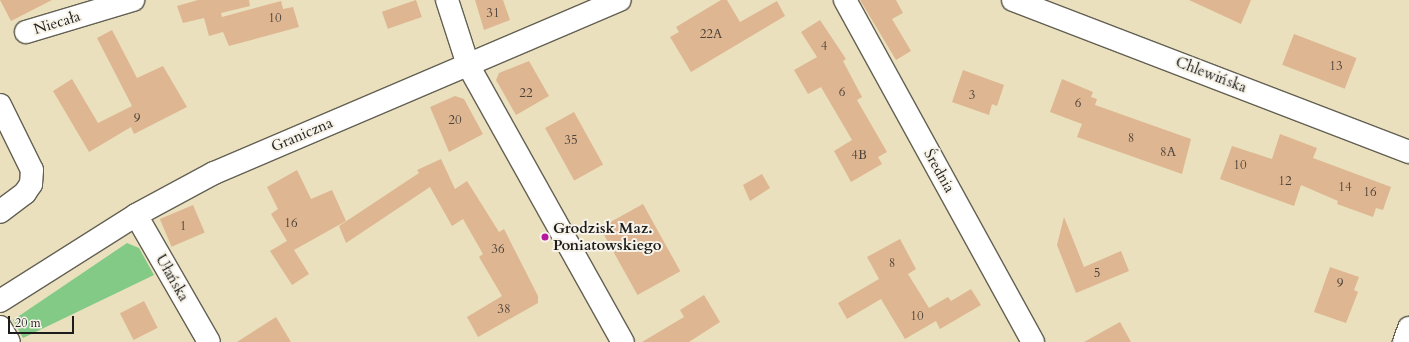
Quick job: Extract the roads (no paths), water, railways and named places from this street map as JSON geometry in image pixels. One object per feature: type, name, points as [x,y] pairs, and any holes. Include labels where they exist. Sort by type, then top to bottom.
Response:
[{"type":"street","name":"Niecała","points":[[26,32],[133,0]]},
{"type":"street","points":[[447,0],[468,65],[623,342]]},
{"type":"street","name":"Graniczna","points":[[0,301],[136,215],[214,173],[620,0]]},
{"type":"street","name":"Średnia","points":[[844,0],[1033,342]]},
{"type":"street","name":"Chlewińska","points":[[1013,0],[1409,152]]},
{"type":"street","points":[[0,105],[32,170],[31,184],[25,193],[0,212]]},
{"type":"street","name":"Ułańska","points":[[136,215],[209,342]]},
{"type":"street","points":[[0,327],[9,342]]},
{"type":"street","points":[[1404,342],[1409,328]]},
{"type":"place","name":"Grodzisk Maz. Poniatowskiego","points":[[545,237]]}]
